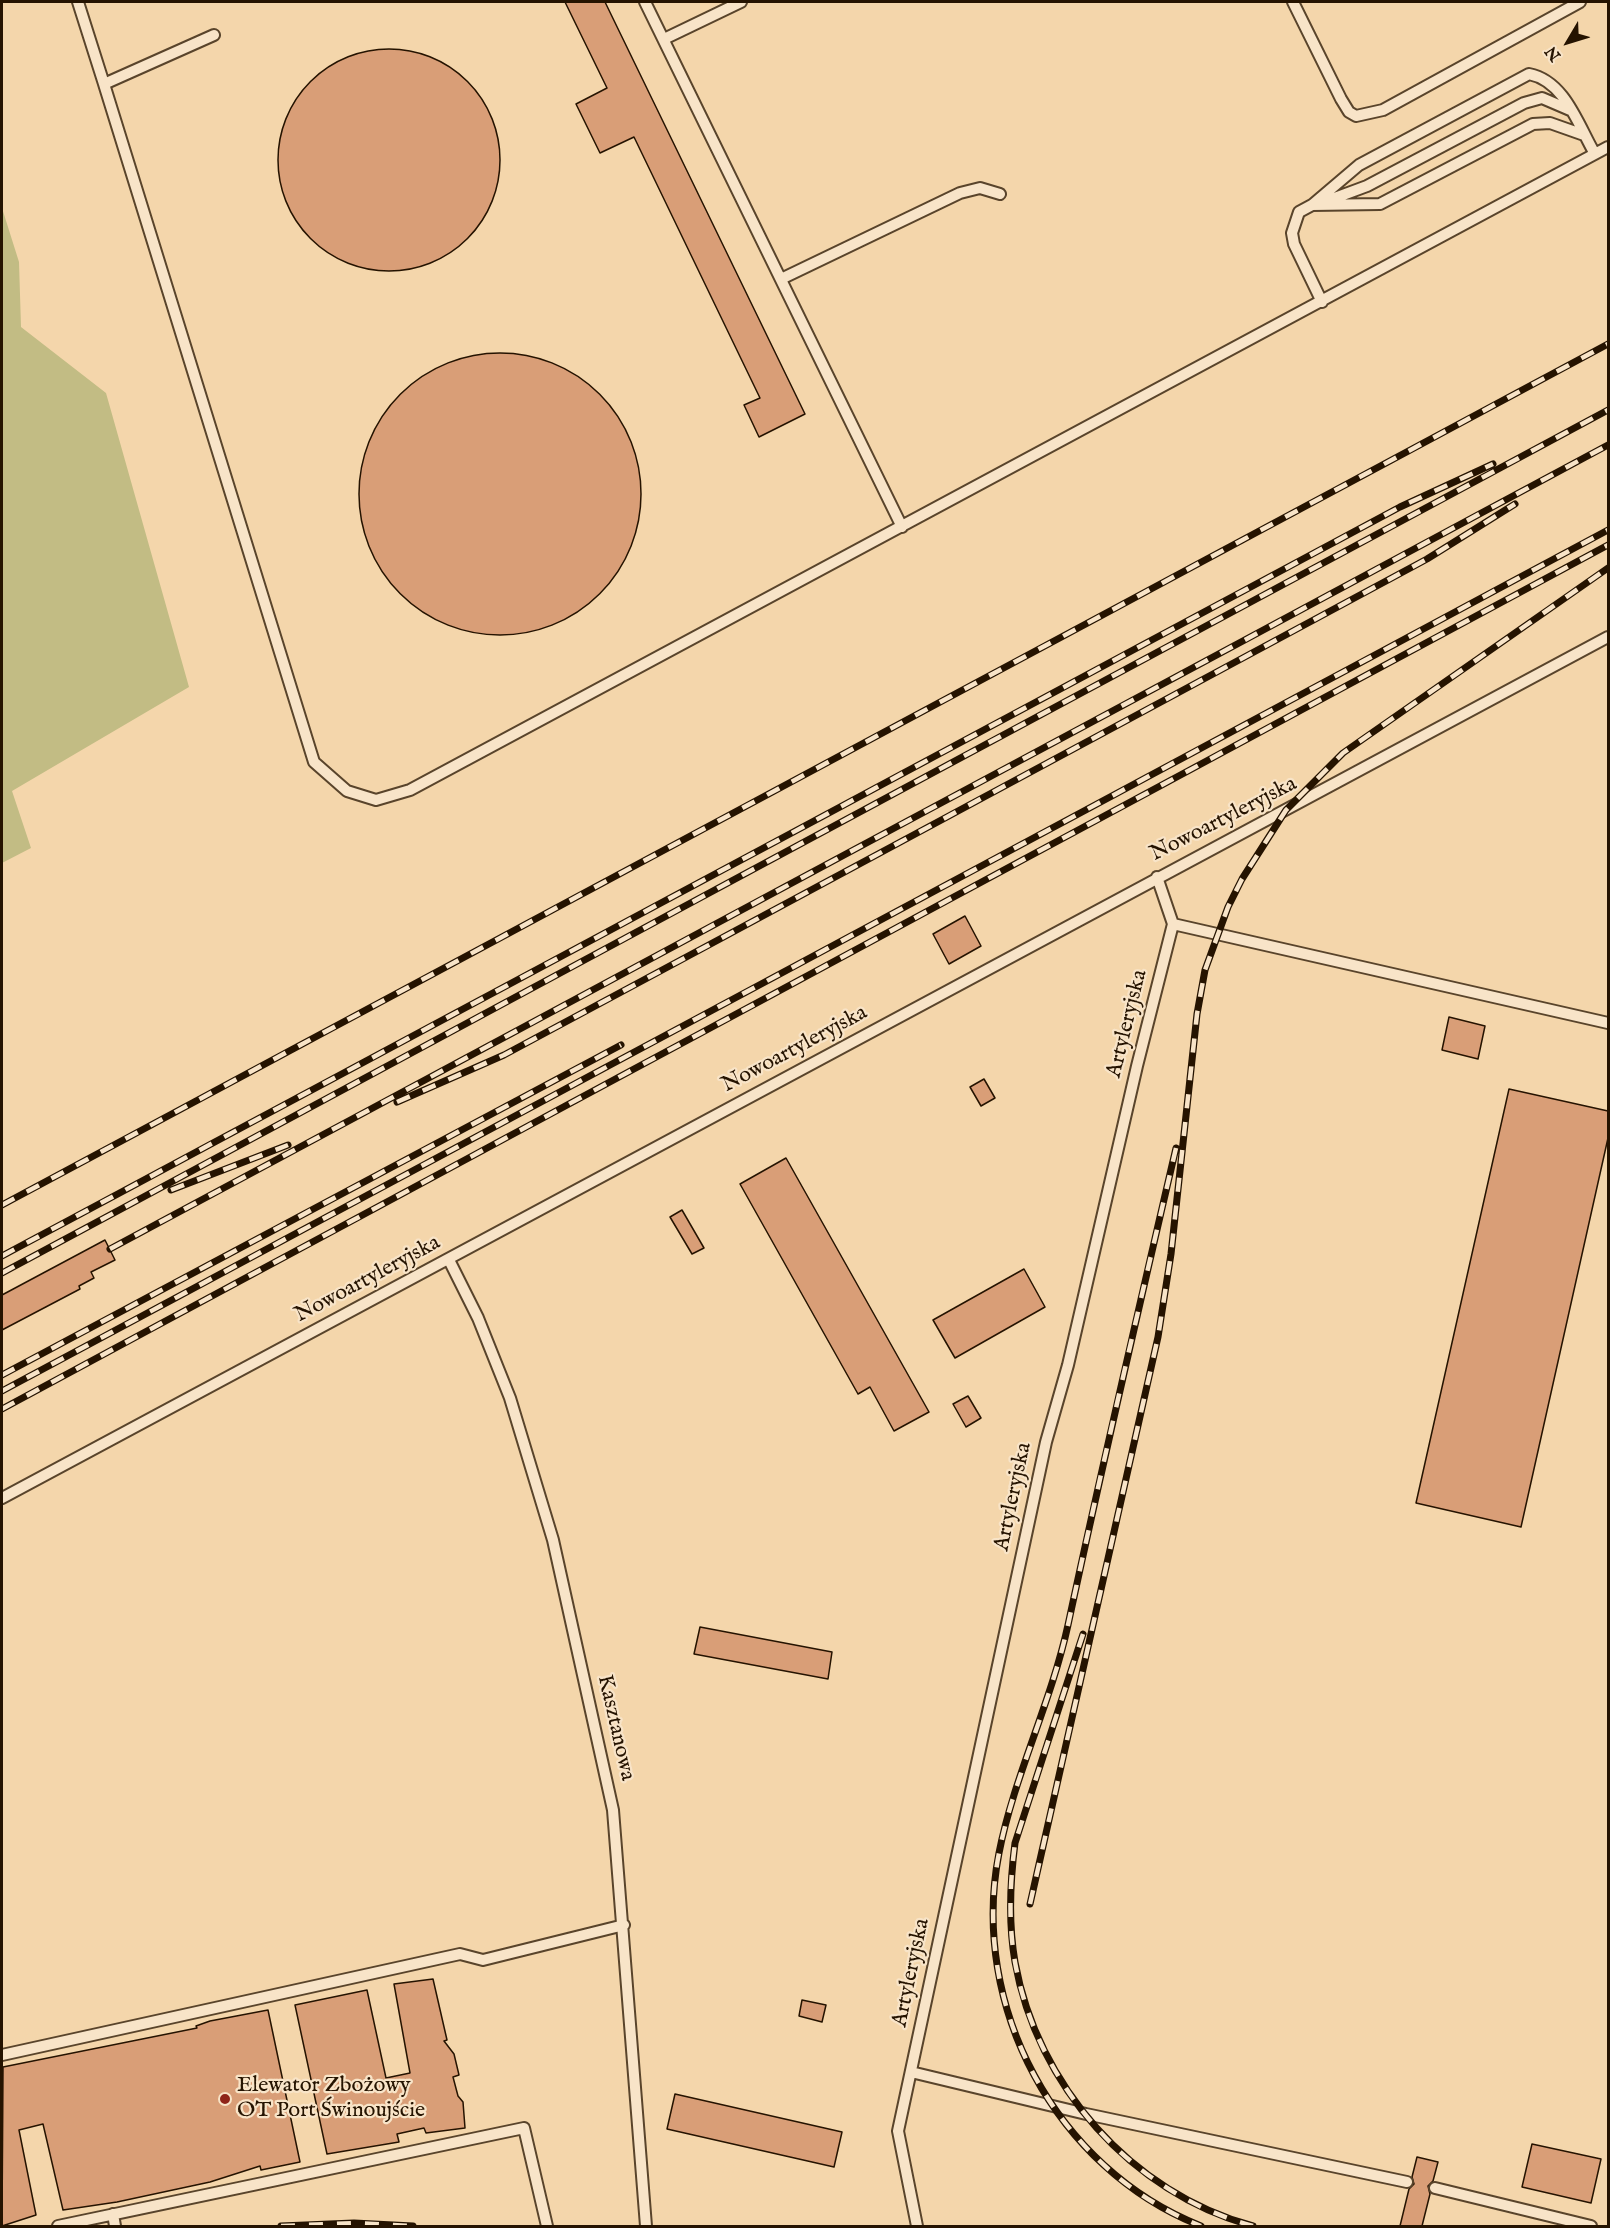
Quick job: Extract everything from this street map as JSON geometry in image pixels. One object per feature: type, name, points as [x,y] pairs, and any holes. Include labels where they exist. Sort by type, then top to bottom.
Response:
[{"type":"lane","points":[[78,2],[314,762],[347,791],[376,800],[410,790],[1608,147]]},
{"type":"lane","points":[[645,2],[902,527]]},
{"type":"lane","points":[[664,39],[741,2]]},
{"type":"lane","points":[[1293,2],[1348,112],[1356,116],[1383,110],[1580,2]]},
{"type":"lane","points":[[104,84],[213,35]]},
{"type":"lane","points":[[1312,205],[1359,165],[1529,74],[1543,77],[1557,87],[1595,154]]},
{"type":"lane","points":[[1322,302],[1303,266],[1292,232],[1299,212],[1312,205],[1367,186],[1524,103],[1542,98],[1570,110]]},
{"type":"lane","points":[[1312,205],[1380,204],[1533,124],[1550,123],[1584,135]]},
{"type":"lane","points":[[781,279],[960,193],[980,188],[1000,195]]},
{"type":"lane","name":"Nowoartyleryjska","points":[[2,1498],[449,1260],[1157,877],[1422,739],[1608,637]]},
{"type":"lane","points":[[1157,877],[1173,924],[1608,1023]]},
{"type":"lane","name":"Artyleryjska","points":[[917,2226],[898,2131],[1046,1442],[1068,1365],[1137,1066],[1173,924]]},
{"type":"lane","name":"Kasztanowa","points":[[449,1260],[478,1318],[510,1398],[553,1540],[613,1810],[624,1925],[646,2226]]},
{"type":"lane","points":[[2,2055],[460,1954],[483,1960],[624,1925]]},
{"type":"lane","points":[[911,2072],[1086,2114],[1407,2182]]},
{"type":"lane","points":[[58,2226],[524,2128],[547,2226]]},
{"type":"lane","points":[[1435,2188],[1591,2226]]},
{"type":"lane","points":[[113,2214],[115,2226]]},
{"type":"shaded area","points":[[2,208],[19,262],[21,327],[106,393],[189,687],[12,791],[31,848],[2,863]]},
{"type":"building","points":[[565,2],[605,2],[805,414],[759,437],[744,405],[760,398],[634,137],[600,153],[576,104],[607,88]]},
{"type":"building","points":[[389,49],[411,51],[431,57],[459,74],[475,90],[492,118],[498,138],[500,160],[498,182],[492,202],[475,230],[459,246],[431,263],[411,269],[389,271],[367,269],[347,263],[319,246],[303,230],[286,202],[280,182],[278,160],[280,138],[286,118],[303,90],[319,74],[347,57],[367,51]]},
{"type":"building","points":[[500,353],[528,356],[554,364],[578,377],[600,394],[617,416],[630,440],[638,466],[641,494],[638,522],[630,548],[617,572],[600,594],[578,611],[554,624],[528,632],[500,635],[472,632],[446,624],[422,611],[400,594],[383,572],[370,548],[362,522],[359,494],[362,466],[370,440],[383,416],[400,394],[422,377],[446,364],[472,356]]},
{"type":"building","points":[[965,916],[981,946],[949,964],[933,934]]},
{"type":"building","points":[[1449,1017],[1485,1026],[1478,1059],[1442,1050]]},
{"type":"building","points":[[984,1079],[995,1098],[981,1106],[970,1087]]},
{"type":"building","points":[[1509,1089],[1608,1111],[1608,1138],[1521,1527],[1416,1503]]},
{"type":"building","points":[[786,1158],[929,1412],[894,1431],[870,1387],[858,1394],[740,1184]]},
{"type":"building","points":[[682,1210],[704,1248],[692,1254],[670,1217]]},
{"type":"building","points":[[105,1240],[115,1260],[91,1272],[94,1278],[79,1286],[80,1289],[2,1330],[2,1295]]},
{"type":"building","points":[[1024,1269],[1045,1307],[955,1358],[933,1320]]},
{"type":"building","points":[[968,1396],[981,1418],[966,1427],[953,1404]]},
{"type":"building","points":[[700,1627],[832,1652],[828,1679],[694,1654]]},
{"type":"building","points":[[433,1979],[447,2040],[444,2041],[454,2054],[459,2075],[453,2077],[458,2096],[463,2102],[465,2128],[426,2133],[424,2128],[397,2134],[399,2142],[327,2154],[295,2005],[367,1990],[386,2078],[410,2073],[394,1984]]},
{"type":"building","points":[[802,2000],[826,2005],[822,2022],[799,2016]]},
{"type":"building","name":"Elewator Zbożowy OT Port Świnoujście","points":[[268,2010],[300,2162],[261,2170],[260,2166],[210,2182],[117,2202],[63,2210],[43,2124],[19,2130],[36,2215],[2,2226],[3,2067],[197,2028],[196,2026],[210,2021]]},
{"type":"building","points":[[675,2094],[842,2132],[834,2167],[667,2129]]},
{"type":"building","points":[[1532,2144],[1601,2159],[1591,2203],[1522,2187]]},
{"type":"building","points":[[1417,2157],[1438,2162],[1433,2181],[1428,2186],[1430,2194],[1422,2226],[1400,2226],[1409,2189],[1414,2184],[1412,2177]]},
{"type":"railway","points":[[2,1205],[1608,344]]},
{"type":"railway","points":[[2,1273],[1608,410]]},
{"type":"railway","points":[[110,1249],[1608,445]]},
{"type":"railway","points":[[2,1256],[1400,507],[1493,464]]},
{"type":"railway","points":[[397,1102],[504,1055],[1427,559],[1515,504]]},
{"type":"railway","points":[[2,1391],[1608,530]]},
{"type":"railway","points":[[2,1409],[1608,545]]},
{"type":"railway","points":[[1030,1904],[1158,1337],[1171,1254],[1197,1014],[1205,970],[1228,907],[1242,879],[1286,810],[1343,753],[1608,568]]},
{"type":"railway","points":[[2,1375],[621,1045]]},
{"type":"railway","points":[[171,1190],[288,1145]]},
{"type":"railway","points":[[1176,1148],[1061,1654],[1014,1796],[999,1853],[993,1911],[998,1968],[1011,2023],[1034,2076],[1065,2123],[1104,2165],[1149,2200],[1201,2226]]},
{"type":"railway","points":[[1083,1634],[1015,1843],[1011,1887],[1011,1932],[1015,1962],[1027,2007],[1044,2050],[1068,2091],[1096,2128],[1130,2160],[1167,2188],[1209,2210],[1253,2226]]},
{"type":"railway","points":[[281,2226],[354,2223],[413,2226]]},
{"type":"place","name":"Elewator Zbożowy OT Port Świnoujście","points":[[225,2099]]}]
